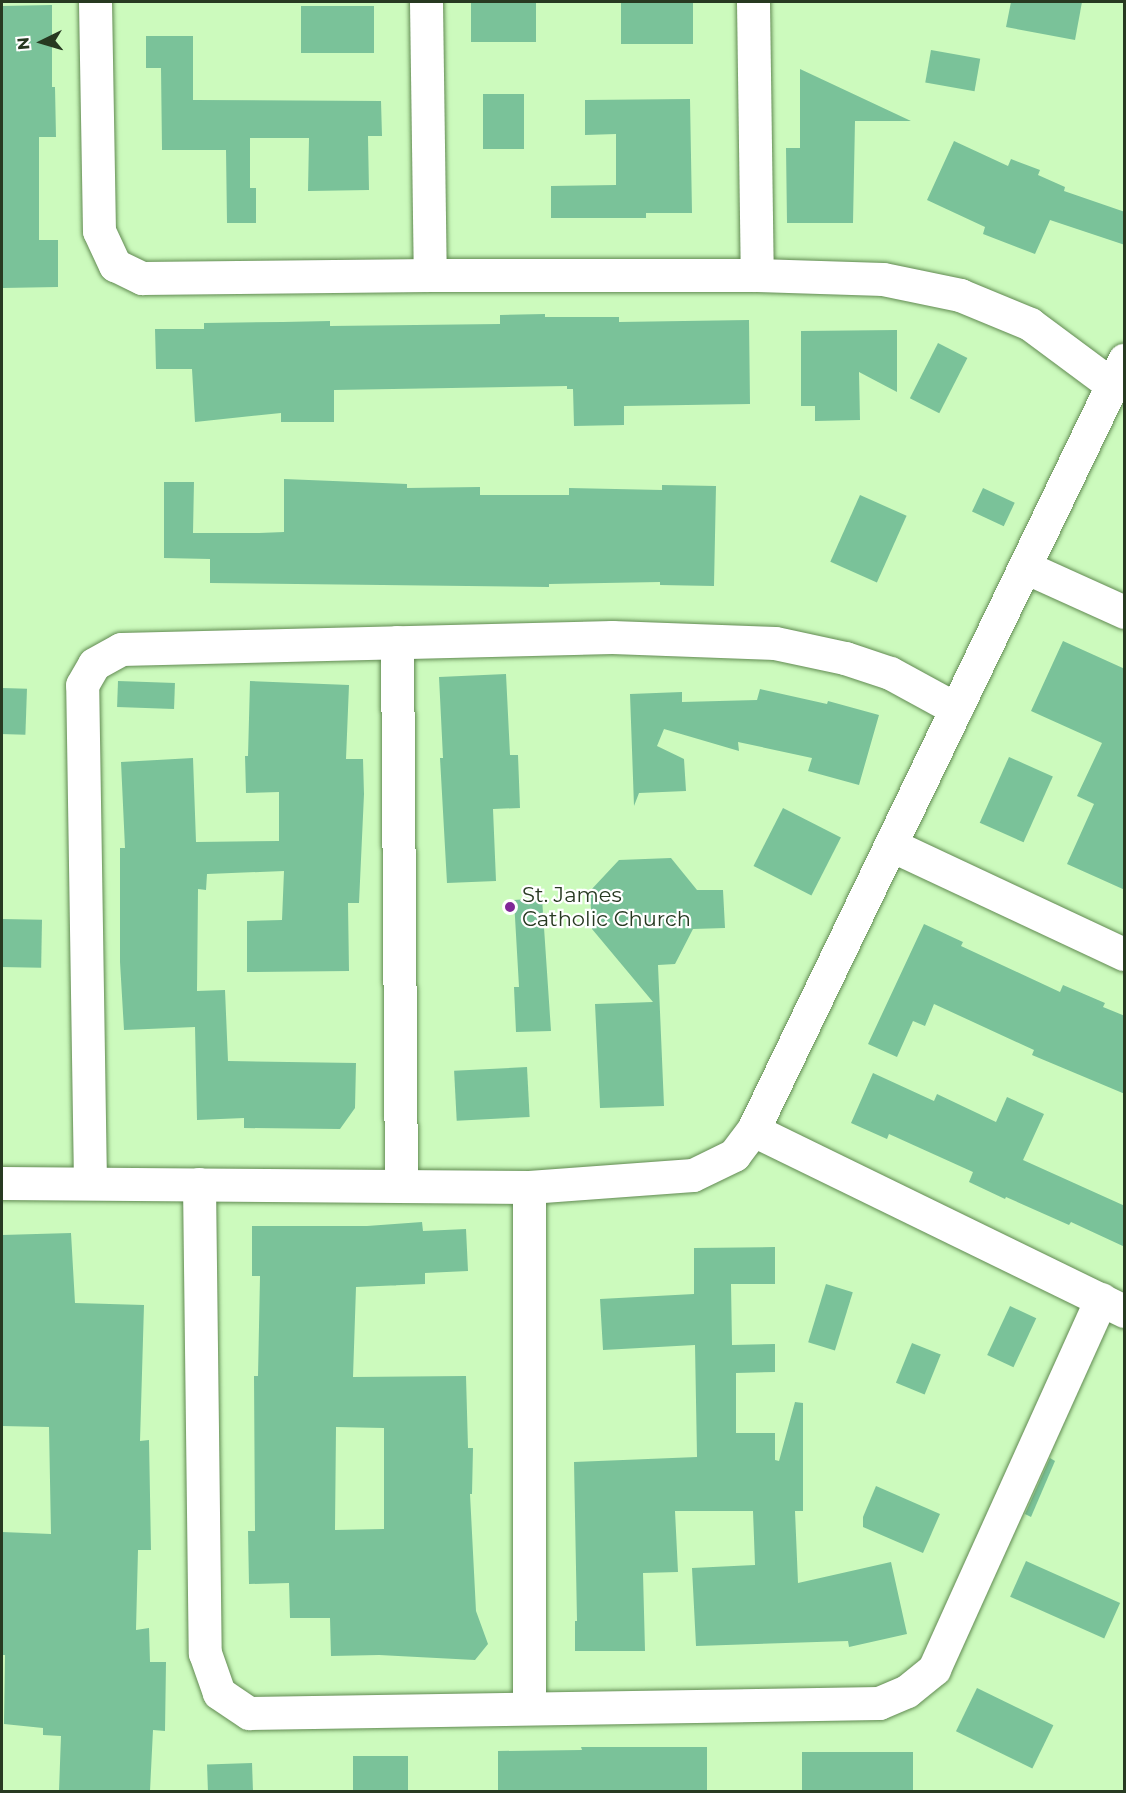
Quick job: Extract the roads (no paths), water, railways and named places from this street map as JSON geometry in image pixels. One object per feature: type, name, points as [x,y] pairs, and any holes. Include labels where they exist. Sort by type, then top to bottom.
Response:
[{"type":"street","points":[[2,1183],[529,1187],[693,1175],[734,1155],[753,1130],[1118,373],[1030,324],[960,295],[883,279],[757,275],[142,278],[115,265],[99,231],[95,2]]},
{"type":"street","points":[[426,2],[430,275]]},
{"type":"street","points":[[753,2],[757,275]]},
{"type":"street","points":[[1025,567],[1125,612]]},
{"type":"street","points":[[90,1183],[82,685],[94,664],[121,649],[612,637],[775,643],[845,658],[890,673],[957,709]]},
{"type":"street","points":[[397,642],[401,1185]]},
{"type":"street","points":[[891,845],[1125,954]]},
{"type":"street","points":[[199,1184],[205,1653],[219,1693],[249,1713],[879,1703],[907,1691],[934,1669],[1113,1305],[753,1130]]},
{"type":"street","points":[[529,1187],[529,1707]]},
{"type":"place","name":"St. James Catholic Church","points":[[510,907]]}]
